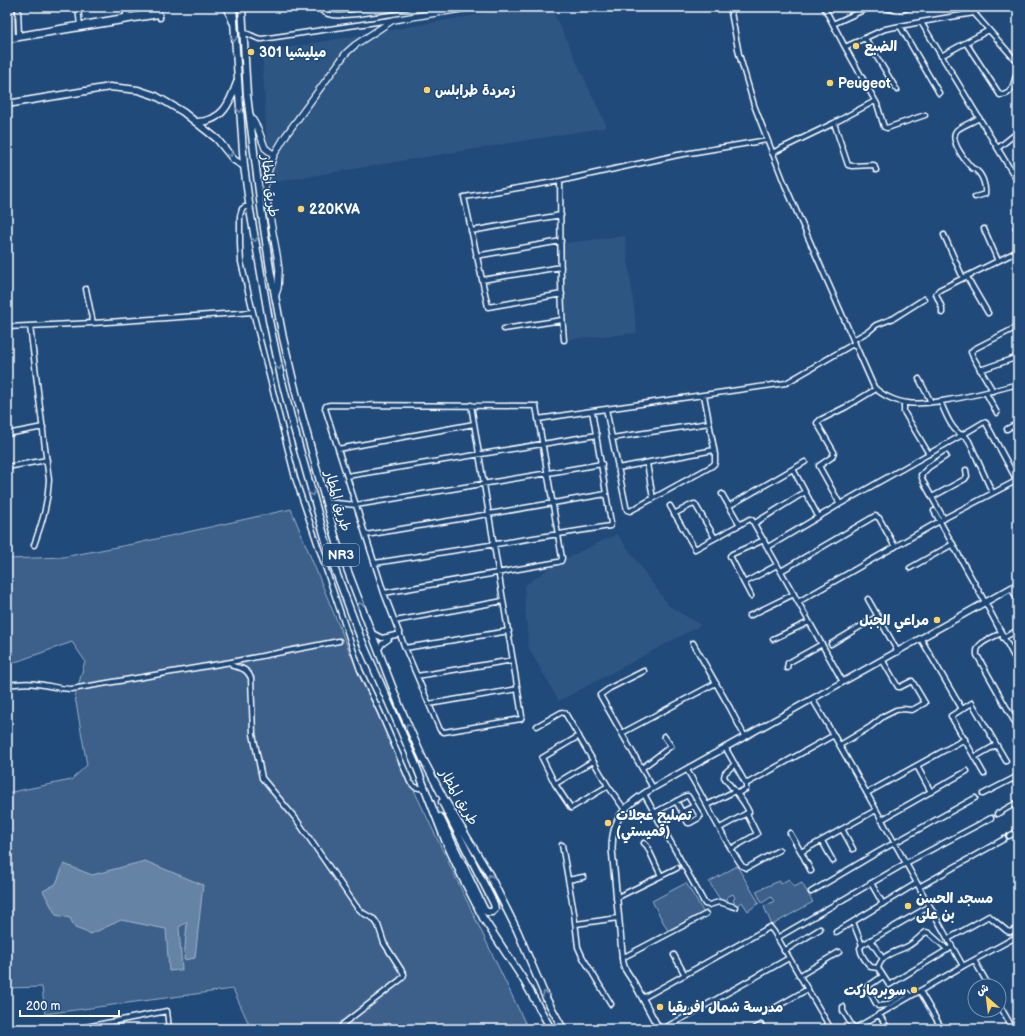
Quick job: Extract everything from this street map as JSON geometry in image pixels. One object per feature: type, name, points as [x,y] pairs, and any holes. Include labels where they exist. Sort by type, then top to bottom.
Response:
[{"type":"highway","points":[[228,7],[233,21]]},
{"type":"main road","name":"طريق المطار","points":[[233,7],[244,166],[249,207],[269,320],[293,425],[334,567],[361,639],[415,765],[445,840],[472,899],[520,974],[551,1029]]},
{"type":"main road","name":"طريق المطار","points":[[242,7],[249,113],[261,208],[275,297],[298,401],[325,502],[342,558],[400,707],[417,745],[443,796],[482,860],[507,908],[546,998],[563,1029]]},
{"type":"main road","points":[[243,19],[246,7]]},
{"type":"main road","points":[[275,297],[279,280],[277,255],[264,187],[274,155],[296,121],[346,53],[355,44],[395,20],[473,7]]},
{"type":"main road","points":[[197,122],[212,119],[224,109],[230,102],[238,80]]},
{"type":"main road","points":[[7,104],[100,88],[129,88],[156,96],[197,122],[217,139],[234,160],[244,166]]},
{"type":"main road","points":[[249,113],[258,128],[265,148],[274,155]]},
{"type":"main road","points":[[415,765],[484,909],[487,912],[492,912],[495,909],[494,904],[439,798],[417,745]]},
{"type":"street","points":[[12,7],[13,38]]},
{"type":"street","points":[[18,7],[19,37]]},
{"type":"street","points":[[78,7],[80,27]]},
{"type":"street","points":[[126,19],[126,13],[134,7]]},
{"type":"street","points":[[318,7],[323,12],[332,16],[408,7]]},
{"type":"street","points":[[357,7],[357,14]]},
{"type":"street","points":[[730,7],[745,78],[767,140],[785,185],[876,390],[904,403],[914,404],[986,393],[1018,384]]},
{"type":"street","points":[[824,7],[878,105],[885,128],[925,115]]},
{"type":"street","points":[[833,24],[870,7]]},
{"type":"street","points":[[885,7],[893,11],[903,10],[910,7]]},
{"type":"street","points":[[845,47],[885,29],[974,13],[981,7]]},
{"type":"street","points":[[243,33],[262,39],[395,20],[396,9]]},
{"type":"street","points":[[7,40],[159,13]]},
{"type":"street","points":[[974,13],[1018,63]]},
{"type":"street","points":[[920,22],[1018,182]]},
{"type":"street","points":[[900,26],[938,93]]},
{"type":"street","points":[[941,56],[989,30]]},
{"type":"street","points":[[7,37],[13,38]]},
{"type":"street","points":[[865,38],[897,90]]},
{"type":"street","points":[[966,42],[1000,95],[1007,94],[1012,90],[1018,69]]},
{"type":"street","points":[[772,153],[875,101]]},
{"type":"street","points":[[975,197],[985,194],[986,190],[984,183],[978,171],[972,167],[956,146],[954,136],[956,131],[979,118]]},
{"type":"street","points":[[834,123],[848,165],[874,165],[876,170]]},
{"type":"street","points":[[998,148],[1018,134]]},
{"type":"street","points":[[562,294],[488,307],[464,197],[560,180],[678,155],[767,140]]},
{"type":"street","points":[[560,180],[562,320],[564,340]]},
{"type":"street","points":[[249,207],[243,207],[241,210],[241,262],[295,478],[360,670],[410,782],[415,787],[424,789]]},
{"type":"street","points":[[471,231],[561,215]]},
{"type":"street","points":[[984,229],[998,261]]},
{"type":"street","points":[[944,236],[965,277],[988,313]]},
{"type":"street","points":[[476,256],[561,241]]},
{"type":"street","points":[[942,313],[942,308],[936,294],[937,291],[1018,251]]},
{"type":"street","points":[[482,280],[561,267]]},
{"type":"street","points":[[86,289],[93,323]]},
{"type":"street","points":[[538,419],[786,382],[854,341],[876,325],[894,318],[924,299]]},
{"type":"street","points":[[7,327],[93,323],[253,312]]},
{"type":"street","points":[[504,329],[562,320]]},
{"type":"street","points":[[30,326],[49,480],[43,521],[34,545]]},
{"type":"street","points":[[993,391],[971,354],[972,350],[1015,328]]},
{"type":"street","points":[[980,370],[1018,357]]},
{"type":"street","points":[[919,379],[931,402]]},
{"type":"street","points":[[840,504],[819,466],[832,457],[834,452],[817,423],[876,390]]},
{"type":"street","points":[[986,393],[997,413]]},
{"type":"street","points":[[606,409],[627,510],[630,511],[715,463],[704,395]]},
{"type":"street","points":[[940,401],[955,429],[969,441],[992,492]]},
{"type":"street","points":[[904,403],[904,412],[928,454]]},
{"type":"street","points":[[384,593],[499,572],[560,561],[562,558],[537,408],[534,406],[471,405],[328,405],[325,407],[384,593],[405,648],[440,730],[444,732],[520,719],[522,716],[518,689],[503,601],[499,572],[471,405]]},
{"type":"street","points":[[375,563],[610,526],[611,523],[602,464],[592,411]]},
{"type":"street","points":[[768,547],[818,516],[985,422],[1012,470],[1015,477],[1014,482],[992,492],[798,602]]},
{"type":"street","points":[[612,438],[709,423]]},
{"type":"street","points":[[338,448],[474,424]]},
{"type":"street","points":[[1007,429],[1018,424]]},
{"type":"street","points":[[7,434],[43,427]]},
{"type":"street","points":[[347,476],[597,435]]},
{"type":"street","points":[[618,468],[714,450]]},
{"type":"street","points":[[946,456],[929,467],[921,475],[922,481],[932,497],[953,544],[1018,664]]},
{"type":"street","points":[[7,468],[47,460]]},
{"type":"street","points":[[729,506],[806,462]]},
{"type":"street","points":[[647,463],[653,499]]},
{"type":"street","points":[[325,502],[356,505],[602,464]]},
{"type":"street","points":[[793,469],[818,516]]},
{"type":"street","points":[[932,497],[965,479],[967,476],[966,470]]},
{"type":"street","points":[[755,523],[805,492]]},
{"type":"street","points":[[366,535],[606,494]]},
{"type":"street","points":[[722,494],[740,525]]},
{"type":"street","points":[[674,514],[695,504],[715,538]]},
{"type":"street","points":[[670,506],[695,549],[750,519],[755,523],[843,682]]},
{"type":"street","points":[[934,511],[942,520]]},
{"type":"street","points":[[781,571],[875,516],[879,518],[895,547]]},
{"type":"street","points":[[752,596],[730,557],[731,555],[764,540]]},
{"type":"street","points":[[910,568],[953,544]]},
{"type":"street","points":[[744,583],[777,565]]},
{"type":"street","points":[[789,958],[661,1029],[625,969],[622,958],[612,840],[616,822],[631,803],[653,788],[883,661],[1018,584]]},
{"type":"street","points":[[1011,588],[1018,600]]},
{"type":"street","points":[[749,616],[794,594]]},
{"type":"street","points":[[868,599],[898,652]]},
{"type":"street","points":[[395,621],[503,601]]},
{"type":"street","points":[[831,644],[878,616]]},
{"type":"street","points":[[773,639],[809,622]]},
{"type":"street","points":[[392,637],[398,628]]},
{"type":"street","points":[[1018,630],[978,646],[976,650],[977,655],[1018,728]]},
{"type":"street","points":[[405,648],[508,631]]},
{"type":"street","points":[[371,633],[382,638],[392,637],[403,642]]},
{"type":"street","points":[[378,652],[384,642],[400,634]]},
{"type":"street","points":[[921,639],[962,709]]},
{"type":"street","points":[[7,685],[36,684],[59,689],[72,689],[231,662],[339,641]]},
{"type":"street","points":[[693,643],[745,737]]},
{"type":"street","points":[[787,668],[788,663],[822,644]]},
{"type":"street","points":[[417,676],[513,660]]},
{"type":"street","points":[[840,745],[870,727],[884,716],[899,709],[912,710],[924,703],[912,680],[898,687],[883,661]]},
{"type":"street","points":[[231,662],[233,666],[244,668],[251,678],[253,734],[262,778],[296,819],[356,906],[363,913],[374,919],[378,925],[384,943],[404,974],[400,980],[343,1024],[340,1029]]},
{"type":"street","points":[[644,670],[600,695],[653,788]]},
{"type":"street","points":[[622,733],[716,683]]},
{"type":"street","points":[[429,704],[518,689]]},
{"type":"street","points":[[813,700],[840,745],[934,913],[948,939],[950,949]]},
{"type":"street","points":[[984,774],[951,716],[972,703],[1006,761]]},
{"type":"street","points":[[537,726],[564,712],[608,786],[625,810]]},
{"type":"street","points":[[746,784],[834,735]]},
{"type":"street","points":[[579,736],[542,758],[555,784],[571,808],[608,786]]},
{"type":"street","points":[[642,768],[671,746],[664,736]]},
{"type":"street","points":[[867,793],[965,739]]},
{"type":"street","points":[[975,757],[996,745]]},
{"type":"street","points":[[707,805],[746,789],[746,784],[725,747]]},
{"type":"street","points":[[555,784],[593,761]]},
{"type":"street","points":[[731,849],[757,834],[747,814],[749,811],[724,775],[735,764]]},
{"type":"street","points":[[917,766],[931,792]]},
{"type":"street","points":[[687,770],[742,866],[747,868],[779,850]]},
{"type":"street","points":[[881,820],[967,771]]},
{"type":"street","points":[[983,794],[1016,777],[1018,785]]},
{"type":"street","points":[[644,794],[705,904],[709,905],[718,902],[735,907]]},
{"type":"street","points":[[654,813],[676,801],[688,796],[700,816],[699,819],[689,823],[676,801]]},
{"type":"street","points":[[810,892],[975,798]]},
{"type":"street","points":[[997,814],[1018,802]]},
{"type":"street","points":[[682,812],[694,806]]},
{"type":"street","points":[[801,852],[876,810]]},
{"type":"street","points":[[720,828],[747,814]]},
{"type":"street","points":[[777,938],[871,883],[991,818]]},
{"type":"street","points":[[842,829],[853,849]]},
{"type":"street","points":[[1009,836],[1018,831]]},
{"type":"street","points":[[790,833],[811,871]]},
{"type":"street","points":[[836,932],[883,904],[1004,839]]},
{"type":"street","points":[[822,841],[833,861]]},
{"type":"street","points":[[644,843],[647,846],[661,876]]},
{"type":"street","points":[[562,845],[576,924],[577,940],[582,956],[610,1004]]},
{"type":"street","points":[[616,898],[677,868]]},
{"type":"street","points":[[568,880],[583,877]]},
{"type":"street","points":[[871,883],[883,904]]},
{"type":"street","points":[[862,944],[930,906]]},
{"type":"street","points":[[916,914],[923,916],[934,913]]},
{"type":"street","points":[[622,958],[706,914]]},
{"type":"street","points":[[948,939],[989,916],[1007,931],[1010,932],[1018,928]]},
{"type":"street","points":[[576,924],[618,918]]},
{"type":"street","points":[[853,922],[862,944],[860,948],[861,954],[871,967],[878,968],[889,985],[950,949]]},
{"type":"street","points":[[643,998],[770,927],[831,1029]]},
{"type":"street","points":[[784,951],[820,929]]},
{"type":"street","points":[[878,968],[883,958],[908,946],[926,932],[950,949],[963,966]]},
{"type":"street","points":[[843,1007],[843,1011],[854,1029],[1018,936]]},
{"type":"street","points":[[870,940],[883,958]]},
{"type":"street","points":[[799,976],[839,952]]},
{"type":"street","points":[[674,955],[685,975]]},
{"type":"street","points":[[974,960],[984,978]]},
{"type":"street","points":[[883,976],[867,987],[878,1006],[887,1005],[907,993],[910,996]]},
{"type":"street","points":[[769,1011],[808,989]]},
{"type":"street","points":[[920,991],[942,1029]]},
{"type":"street","points":[[76,1029],[167,1011],[170,1029]]},
{"type":"street","points":[[879,1014],[888,1029]]},
{"type":"street","points":[[1007,1018],[1013,1029]]},
{"type":"street","points":[[754,1029],[761,1025],[764,1029]]},
{"type":"shaded area","name":"زمردة طرابلس","points":[[524,7],[551,7],[607,127],[269,183],[262,52]]},
{"type":"shaded area","points":[[625,236],[637,333],[569,339],[557,244]]},
{"type":"shaded area","points":[[291,509],[360,677],[528,1029],[251,1029],[233,989],[45,1014],[42,987],[7,988],[7,793],[71,780],[87,765],[75,697],[85,661],[72,642],[7,665],[7,559],[63,557],[138,543]]},
{"type":"shaded area","points":[[617,534],[669,606],[701,625],[559,701],[528,647],[524,586],[558,562]]},
{"type":"shaded area","points":[[145,861],[203,885],[195,958],[184,960],[187,922],[179,927],[182,970],[169,971],[166,929],[121,920],[91,934],[75,928],[70,918],[56,915],[43,891],[56,884],[64,864],[92,875]]},
{"type":"shaded area","points":[[737,866],[759,903],[748,911],[742,902],[736,906],[733,900],[735,898],[733,894],[727,897],[728,901],[721,901],[709,882]]},
{"type":"shaded area","points":[[789,879],[794,887],[802,883],[813,902],[772,925],[764,907],[774,901],[771,897],[762,903],[756,891],[779,881],[780,884]]},
{"type":"shaded area","points":[[686,883],[704,913],[668,931],[652,901]]},
{"type":"place","name":"الضبع","points":[[856,46]]},
{"type":"place","name":"ميليشيا 301","points":[[251,52]]},
{"type":"place","name":"Peugeot","points":[[830,83]]},
{"type":"place","name":"زمردة طرابلس","points":[[427,90]]},
{"type":"place","name":"220KVA","points":[[301,209]]},
{"type":"place","name":"مراعي الجبل","points":[[937,620]]},
{"type":"place","name":"تصليح عجلات (قميستي)","points":[[608,823]]},
{"type":"place","name":"مسجد الحسن بن على","points":[[908,906]]},
{"type":"place","name":"سوبرماركت","points":[[914,990]]},
{"type":"place","name":"مدرسة شمال افريقيا","points":[[660,1007]]}]
